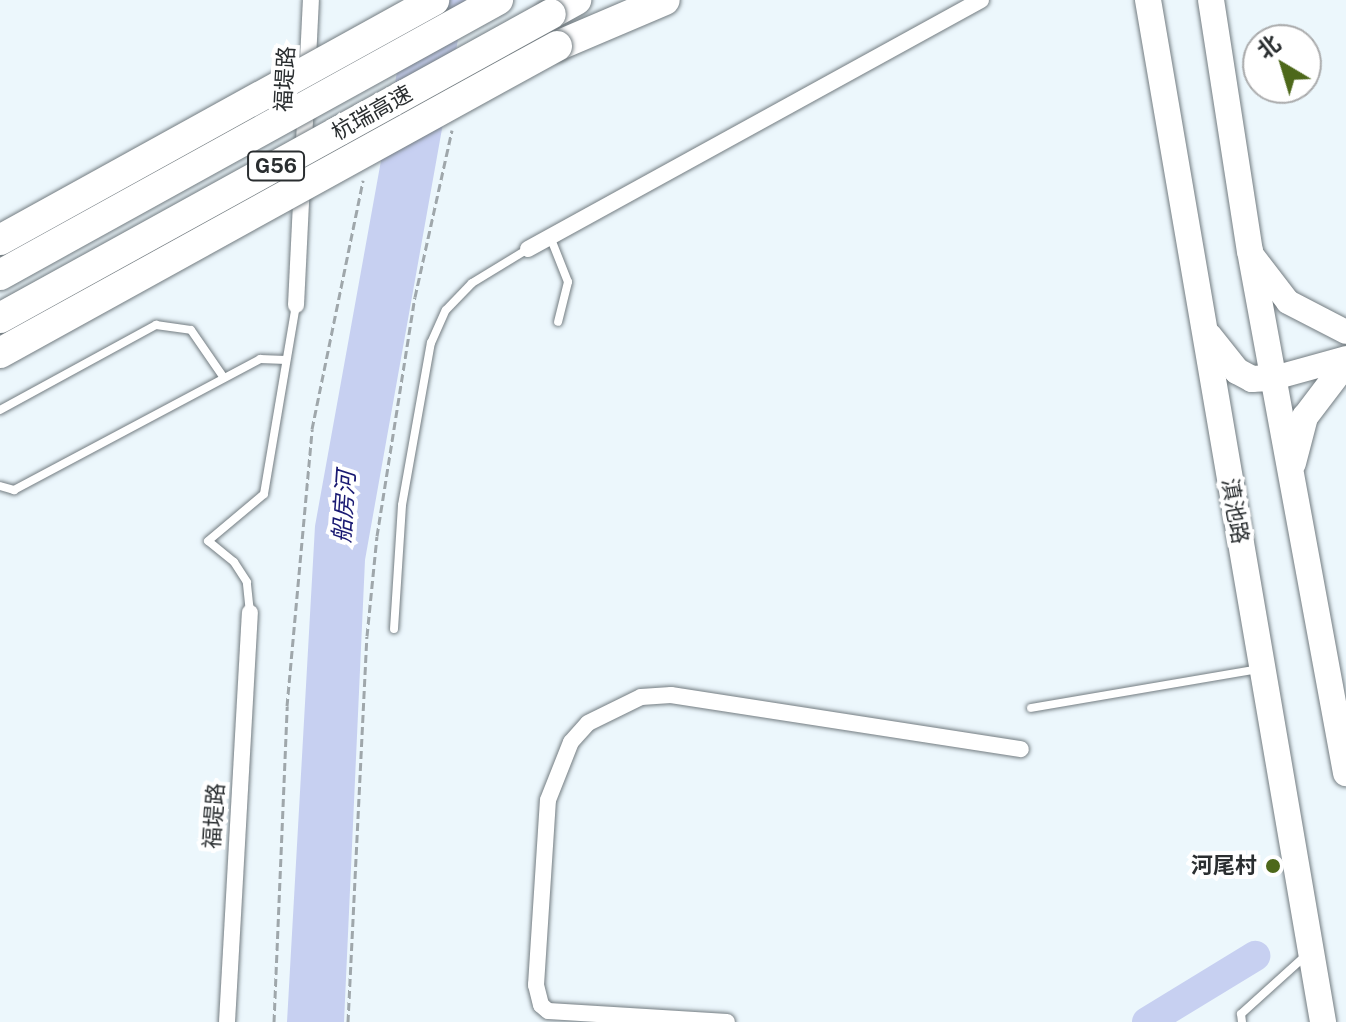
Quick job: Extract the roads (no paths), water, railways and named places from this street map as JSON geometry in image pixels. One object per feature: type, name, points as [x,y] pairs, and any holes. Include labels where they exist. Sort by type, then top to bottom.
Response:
[{"type":"highway","points":[[0,240],[434,0]]},
{"type":"highway","name":"杭瑞高速","points":[[0,275],[498,0]]},
{"type":"highway","points":[[0,353],[557,46],[665,0]]},
{"type":"highway","name":"杭瑞高速","points":[[0,318],[564,7]]},
{"type":"main road","name":"滇池路","points":[[1148,0],[1323,1022]]},
{"type":"main road","points":[[1211,0],[1250,251],[1346,773]]},
{"type":"main road","points":[[1250,251],[1288,302],[1346,332]]},
{"type":"main road","points":[[1202,322],[1237,371],[1252,379],[1274,378],[1346,361]]},
{"type":"main road","points":[[1292,483],[1305,417],[1346,361]]},
{"type":"street","name":"福堤路","points":[[296,305],[311,0]]},
{"type":"street","points":[[528,249],[981,0]]},
{"type":"street","name":"福堤路","points":[[227,1022],[250,613]]},
{"type":"street","points":[[727,1022],[548,1011],[541,1005],[536,985],[548,800],[571,742],[588,723],[641,697],[671,695],[1021,749]]},
{"type":"lane","points":[[551,239],[568,282],[558,322]]},
{"type":"lane","points":[[394,629],[402,505],[431,343],[446,310],[472,283],[528,249]]},
{"type":"lane","points":[[250,613],[247,582],[234,562],[208,541],[264,494],[296,305]]},
{"type":"lane","points":[[0,410],[156,325],[191,330],[224,378]]},
{"type":"lane","points":[[0,486],[14,490],[260,359],[286,360]]},
{"type":"lane","points":[[1031,708],[1263,669]]},
{"type":"lane","points":[[1242,1022],[1241,1014],[1297,968],[1311,946]]},
{"type":"water","name":"船房河","points":[[410,0],[465,0],[365,560],[344,1022],[287,1022],[315,526]]},
{"type":"waterway","points":[[1147,1022],[1255,956]]},
{"type":"place","name":"河尾村","points":[[1273,866]]}]
